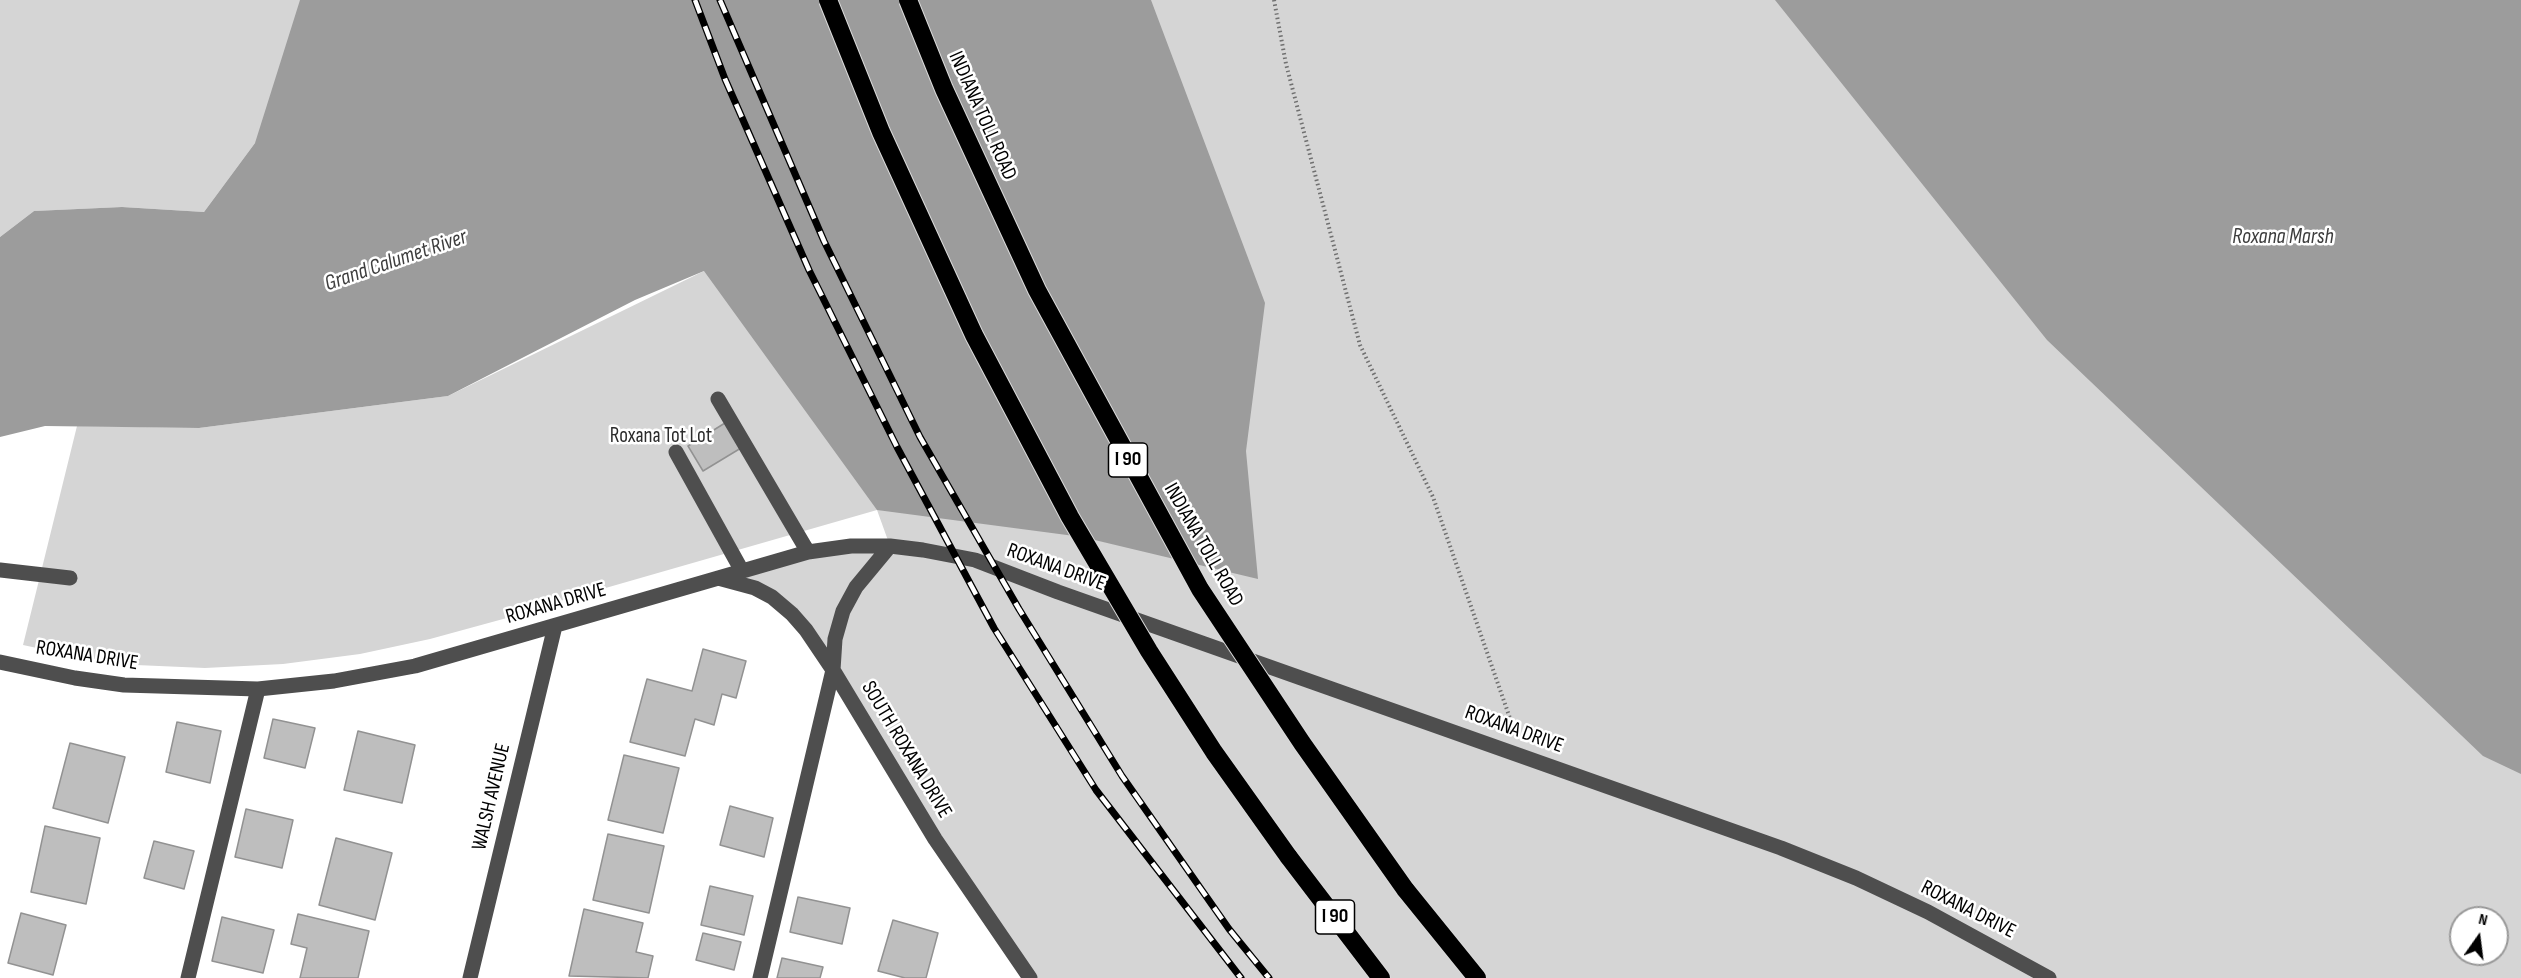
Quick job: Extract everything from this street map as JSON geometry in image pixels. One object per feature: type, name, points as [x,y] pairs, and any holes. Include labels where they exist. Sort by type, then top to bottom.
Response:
[{"type":"highway","name":"I 90","points":[[828,0],[881,132],[974,335],[1070,517],[1155,660],[1214,752],[1288,856],[1381,978]]},
{"type":"highway","name":"INDIANA TOLL ROAD","points":[[908,0],[944,89],[1037,290],[1194,579],[1302,743],[1405,889],[1477,978]]},
{"type":"street","points":[[718,399],[808,552]]},
{"type":"street","points":[[676,452],[742,571]]},
{"type":"street","name":"ROXANA DRIVE","points":[[0,662],[75,678],[124,685],[258,688],[334,681],[405,668],[808,552],[851,546],[890,546],[975,560],[1058,592],[1781,848],[1856,878],[1928,912],[2049,978]]},
{"type":"street","points":[[760,978],[833,670],[836,639],[843,611],[856,587],[890,546]]},
{"type":"street","points":[[0,570],[70,578]]},
{"type":"street","name":"SOUTH ROXANA DRIVE","points":[[718,578],[755,588],[772,597],[806,630],[833,670],[935,839],[1029,978]]},
{"type":"street","name":"WALSH AVENUE","points":[[470,978],[555,626]]},
{"type":"street","points":[[188,978],[258,688]]},
{"type":"path","points":[[1274,0],[1286,64],[1360,345],[1433,497],[1524,756]]},
{"type":"green space","points":[[0,0],[533,0],[255,143],[204,212],[122,207],[34,211],[0,237]]},
{"type":"green space","name":"Roxana Tot Lot","points":[[932,0],[1937,0],[2521,643],[2521,978],[1030,978],[792,614],[718,578],[808,552],[890,546],[877,510],[536,608],[536,610],[430,639],[360,654],[283,664],[205,668],[136,665],[74,656],[23,645],[77,426],[199,428],[448,396],[704,271]]},
{"type":"water","name":"Grand Calumet River","points":[[300,0],[1151,0],[1265,303],[1246,451],[1258,579],[1082,537],[877,510],[704,271],[635,300],[448,396],[199,428],[45,426],[0,437],[0,237],[34,211],[122,207],[204,212],[255,143]]},
{"type":"water","name":"Roxana Marsh","points":[[1775,0],[2521,0],[2521,774],[2483,756],[2047,340]]},
{"type":"building","points":[[725,423],[741,448],[703,471],[688,446]]},
{"type":"building","points":[[703,649],[746,661],[736,698],[722,694],[714,725],[695,719],[685,756],[630,742],[647,679],[692,691]]},
{"type":"building","points":[[273,719],[315,728],[305,768],[264,758]]},
{"type":"building","points":[[177,722],[221,731],[210,783],[166,772]]},
{"type":"building","points":[[358,731],[415,745],[402,803],[344,790]]},
{"type":"building","points":[[70,743],[125,757],[108,823],[53,808]]},
{"type":"building","points":[[624,755],[679,768],[663,833],[608,820]]},
{"type":"building","points":[[730,806],[773,818],[764,857],[720,845]]},
{"type":"building","points":[[246,809],[293,820],[282,868],[235,857]]},
{"type":"building","points":[[45,826],[100,838],[86,904],[31,892]]},
{"type":"building","points":[[608,834],[664,846],[649,913],[593,900]]},
{"type":"building","points":[[336,838],[392,853],[375,920],[319,905]]},
{"type":"building","points":[[154,841],[194,851],[184,889],[144,878]]},
{"type":"building","points":[[710,886],[753,896],[744,935],[701,925]]},
{"type":"building","points":[[798,897],[850,908],[842,944],[790,932]]},
{"type":"building","points":[[584,909],[643,923],[636,952],[653,956],[648,978],[569,976]]},
{"type":"building","points":[[21,913],[66,925],[53,975],[8,963]]},
{"type":"building","points":[[298,914],[369,931],[358,978],[300,978],[307,948],[291,944]]},
{"type":"building","points":[[222,917],[274,930],[263,973],[212,961]]},
{"type":"building","points":[[893,920],[938,933],[926,978],[905,978],[878,971]]},
{"type":"building","points":[[703,933],[741,942],[734,970],[696,960]]},
{"type":"building","points":[[782,958],[823,967],[820,978],[777,978]]},
{"type":"railway","points":[[695,0],[725,79],[809,270],[897,447],[994,628],[1096,790],[1241,978]]},
{"type":"railway","points":[[720,0],[824,241],[920,437],[1019,609],[1122,776],[1229,929],[1269,978]]}]
